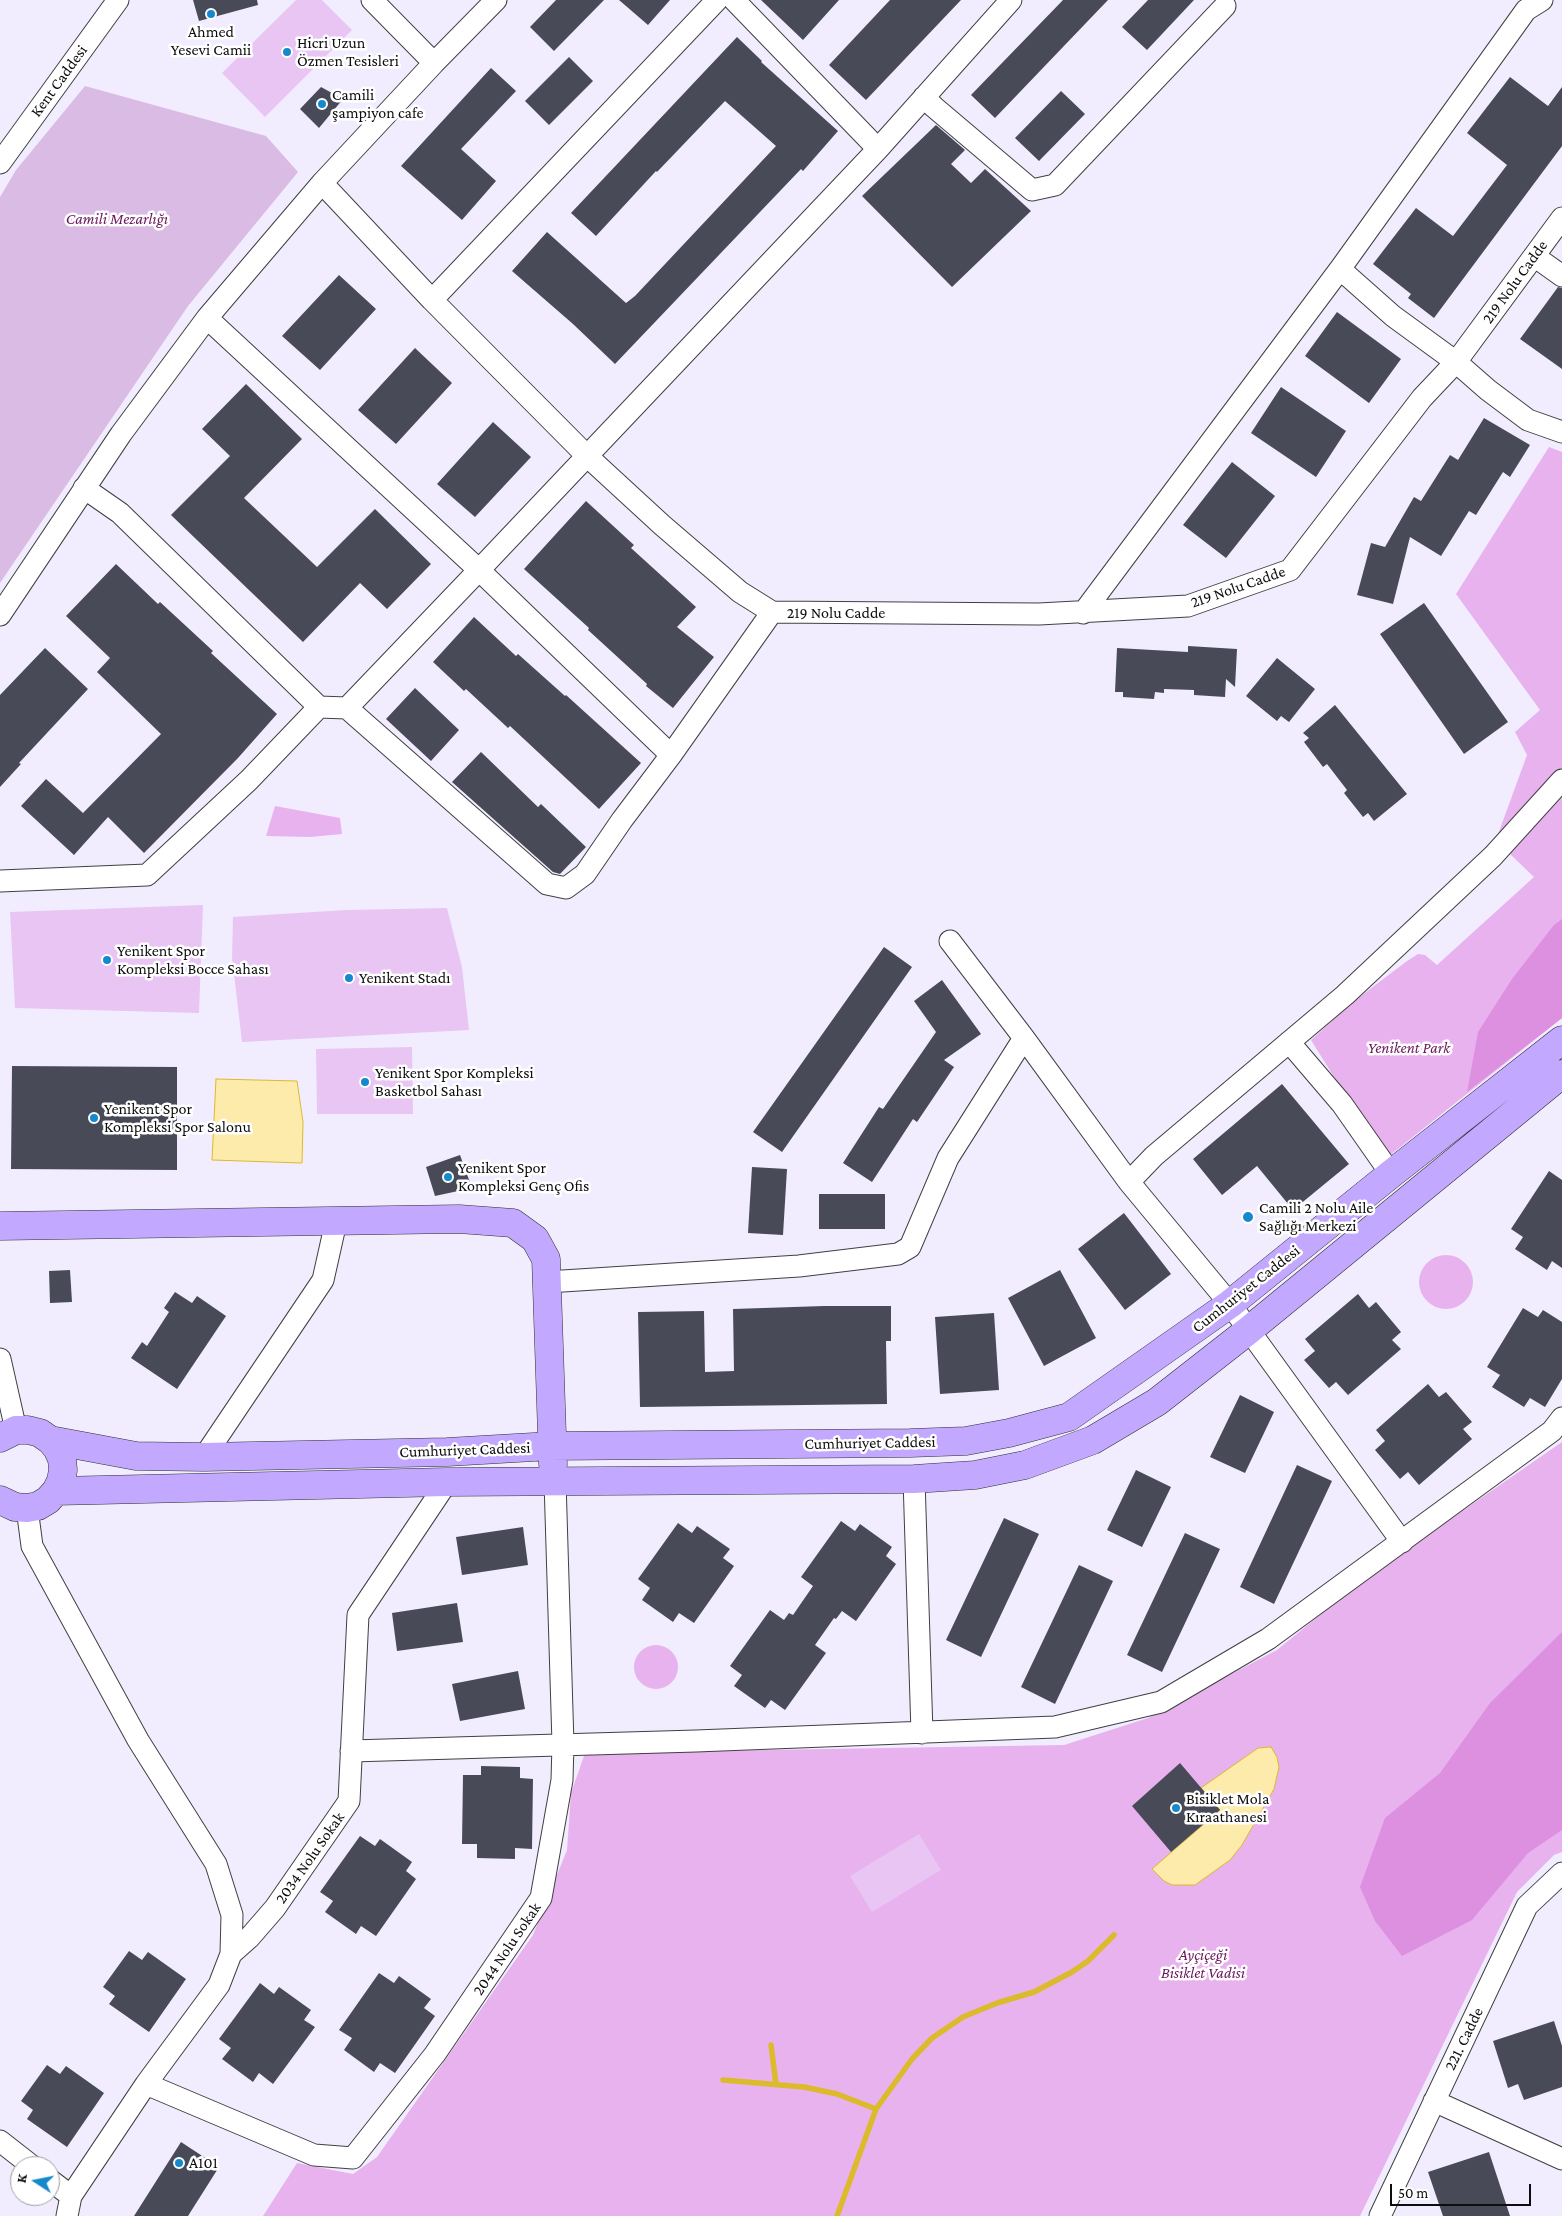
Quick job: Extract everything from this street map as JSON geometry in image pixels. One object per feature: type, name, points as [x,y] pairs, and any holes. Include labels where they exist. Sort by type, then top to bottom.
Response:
[{"type":"street","name":"Kent Caddesi","points":[[0,163],[118,0]]},
{"type":"street","points":[[372,0],[434,63]]},
{"type":"street","points":[[0,615],[121,434],[207,318],[322,183],[434,63],[496,0]]},
{"type":"street","points":[[432,300],[717,0]]},
{"type":"street","points":[[734,0],[878,149]]},
{"type":"street","points":[[347,708],[878,149],[1011,0]]},
{"type":"street","points":[[1083,613],[1340,269],[1526,10],[1542,0]]},
{"type":"street","points":[[924,96],[934,108],[1032,190],[1055,185],[1225,2]]},
{"type":"street","points":[[84,488],[120,513],[319,707],[347,708],[547,884],[566,888],[585,874],[772,612],[740,592],[587,456],[432,300],[322,183]]},
{"type":"street","name":"219 Nolu Cadde","points":[[772,612],[1083,613],[1188,606],[1290,570],[1422,398],[1456,362],[1562,218]]},
{"type":"street","points":[[1534,256],[1562,276]]},
{"type":"street","points":[[1340,269],[1393,316],[1456,362],[1488,390],[1528,420],[1562,432]]},
{"type":"street","points":[[207,318],[479,570],[671,755]]},
{"type":"street","points":[[0,881],[147,875],[249,780],[319,707]]},
{"type":"street","points":[[1129,1182],[1154,1156],[1345,994],[1493,856],[1562,780]]},
{"type":"street","points":[[950,941],[1024,1038],[1129,1182],[1230,1304],[1402,1542]]},
{"type":"street","points":[[546,1282],[799,1266],[898,1254],[910,1247],[948,1158],[1024,1038]]},
{"type":"street","name":"Cumhuriyet Caddesi","points":[[8,1434],[28,1430],[40,1433],[50,1440],[136,1456],[204,1457],[446,1452],[551,1446],[910,1443],[966,1441],[1009,1433],[1069,1417],[1230,1304],[1391,1174],[1562,1040]]},
{"type":"street","points":[[1289,1042],[1342,1104],[1391,1174]]},
{"type":"street","name":"Cumhuriyet Caddesi","points":[[56,1491],[447,1482],[914,1478],[975,1475],[1026,1465],[1093,1440],[1157,1402],[1249,1330],[1562,1074]]},
{"type":"street","points":[[0,1226],[459,1219],[513,1223],[535,1239],[546,1259],[551,1446],[555,1481]]},
{"type":"street","points":[[204,1457],[323,1280],[336,1222]]},
{"type":"street","points":[[0,1359],[8,1434]]},
{"type":"street","points":[[351,1751],[1055,1727],[1162,1702],[1268,1638],[1552,1431],[1562,1418]]},
{"type":"street","points":[[0,1500],[15,1508],[27,1508],[38,1506],[48,1500],[56,1491],[61,1481],[62,1458],[50,1440]]},
{"type":"street","points":[[914,1478],[922,1733]]},
{"type":"street","name":"2044 Nolu Sokak","points":[[146,2084],[314,2155],[353,2158],[435,2054],[542,1898],[562,1780],[564,1744],[555,1481]]},
{"type":"street","name":"2034 Nolu Sokak","points":[[69,2206],[146,2084],[219,1985],[232,1954],[275,1908],[349,1801],[358,1615],[447,1482]]},
{"type":"street","points":[[27,1508],[32,1546],[138,1740],[216,1864],[232,1915],[232,1954]]},
{"type":"street","name":"221. Cadde","points":[[1380,2216],[1527,1906],[1562,1873]]},
{"type":"street","points":[[1434,2101],[1562,2159]]},
{"type":"street","points":[[0,2141],[19,2156]]},
{"type":"street","points":[[60,2194],[69,2206]]},
{"type":"green space","name":"Camili Mezarlığı","points":[[85,86],[266,136],[298,172],[188,306],[0,583],[0,197],[16,170]]},
{"type":"green space","name":"Yenikent Park","points":[[1549,447],[1562,452],[1562,1018],[1389,1156],[1355,1111],[1311,1040],[1353,1002],[1418,954],[1425,955],[1437,965],[1534,877],[1511,855],[1497,837],[1527,755],[1515,732],[1540,710],[1456,594]]},
{"type":"green space","points":[[275,806],[340,818],[342,834],[310,837],[266,836]]},
{"type":"green space","points":[[1441,1255],[1451,1255],[1461,1259],[1469,1267],[1473,1282],[1469,1297],[1461,1305],[1451,1309],[1441,1309],[1431,1305],[1423,1297],[1419,1287],[1419,1277],[1423,1267],[1431,1259]]},
{"type":"green space","name":"Ayçiçeği Bisiklet Vadisi","points":[[1562,1442],[1562,1852],[1554,1855],[1517,1892],[1360,2216],[263,2216],[297,2163],[353,2174],[377,2157],[533,1935],[567,1850],[571,1793],[585,1753],[1064,1745],[1148,1718],[1277,1650],[1364,1579]]},
{"type":"green space","points":[[656,1645],[668,1649],[674,1655],[678,1667],[674,1679],[668,1685],[656,1689],[644,1685],[638,1679],[634,1667],[638,1655],[644,1649]]},
{"type":"shaded area","name":"Hicri Uzun Özmen Tesisleri","points":[[296,0],[322,0],[352,30],[265,117],[222,73]]},
{"type":"shaded area","name":"Yenikent Spor Kompleksi Bocce Sahası","points":[[203,905],[199,1013],[15,1008],[10,912]]},
{"type":"shaded area","name":"Yenikent Stadı","points":[[447,908],[462,967],[469,1030],[242,1042],[232,957],[233,917],[346,910]]},
{"type":"shaded area","points":[[1562,919],[1562,1018],[1467,1092],[1478,1032],[1512,979],[1554,925]]},
{"type":"shaded area","name":"Yenikent Spor Kompleksi Basketbol Sahası","points":[[412,1047],[413,1114],[317,1114],[316,1049]]},
{"type":"shaded area","points":[[216,1079],[297,1081],[303,1122],[302,1163],[212,1160]]},
{"type":"shaded area","points":[[1562,1632],[1562,1830],[1528,1853],[1472,1920],[1402,1956],[1375,1921],[1360,1887],[1385,1818],[1440,1773],[1490,1703]]},
{"type":"shaded area","points":[[1271,1747],[1277,1757],[1279,1767],[1274,1789],[1242,1845],[1230,1860],[1195,1885],[1172,1885],[1164,1881],[1152,1869],[1220,1810],[1201,1788],[1258,1748]]},
{"type":"shaded area","points":[[919,1834],[941,1870],[872,1912],[850,1876]]},
{"type":"building","name":"Ahmed Yesevi Camii","points":[[193,0],[257,0],[258,5],[199,21]]},
{"type":"building","points":[[556,0],[604,0],[554,51],[530,27]]},
{"type":"building","points":[[619,0],[670,0],[648,25]]},
{"type":"building","points":[[761,0],[839,0],[803,40]]},
{"type":"building","points":[[890,0],[961,0],[866,100],[829,65]]},
{"type":"building","points":[[1063,0],[1108,0],[995,118],[971,95]]},
{"type":"building","points":[[1148,0],[1194,0],[1147,50],[1122,27]]},
{"type":"building","points":[[737,37],[761,62],[838,131],[803,171],[801,169],[615,364],[573,324],[512,271],[547,232],[626,303],[635,296],[776,146],[725,101],[656,171],[596,236],[571,213]]},
{"type":"building","points":[[569,57],[593,81],[549,125],[525,101]]},
{"type":"building","points":[[491,68],[516,91],[461,149],[496,181],[462,220],[401,166]]},
{"type":"building","points":[[1510,77],[1548,106],[1562,87],[1562,146],[1434,318],[1408,298],[1411,294],[1373,264],[1416,208],[1453,236],[1507,165],[1467,133]]},
{"type":"building","name":"Camili şampiyon cafe","points":[[321,87],[343,99],[319,128],[300,109]]},
{"type":"building","points":[[1061,91],[1085,114],[1039,161],[1015,138]]},
{"type":"building","points":[[936,125],[965,150],[951,164],[971,183],[985,169],[1031,211],[952,287],[862,196]]},
{"type":"building","points":[[339,275],[376,309],[320,370],[282,336]]},
{"type":"building","points":[[1558,287],[1562,288],[1562,369],[1520,339]]},
{"type":"building","points":[[1337,312],[1401,359],[1369,403],[1305,356]]},
{"type":"building","points":[[415,348],[452,383],[396,444],[358,410]]},
{"type":"building","points":[[246,384],[302,439],[244,498],[317,567],[375,509],[431,564],[387,609],[360,583],[303,642],[171,515],[230,456],[202,429]]},
{"type":"building","points":[[1281,387],[1346,431],[1316,477],[1251,433]]},
{"type":"building","points":[[1484,418],[1530,445],[1510,477],[1503,472],[1476,515],[1469,511],[1441,556],[1410,537],[1393,604],[1357,595],[1371,543],[1385,547],[1414,497],[1421,501],[1450,455],[1458,460]]},
{"type":"building","points":[[493,422],[531,457],[475,517],[437,484]]},
{"type":"building","points":[[1232,462],[1275,496],[1226,558],[1183,525]]},
{"type":"building","points":[[586,501],[634,545],[631,548],[696,607],[677,627],[714,657],[673,708],[646,686],[647,684],[588,630],[589,628],[524,569]]},
{"type":"building","points":[[116,564],[158,604],[160,602],[213,651],[211,653],[277,714],[238,758],[144,853],[108,817],[74,855],[21,806],[46,779],[83,813],[161,734],[97,672],[110,658],[66,616]]},
{"type":"building","points":[[1424,603],[1508,722],[1464,754],[1380,634]]},
{"type":"building","points":[[474,617],[516,656],[518,654],[566,695],[641,763],[599,809],[510,726],[508,728],[466,689],[464,691],[433,662]]},
{"type":"building","points":[[1188,646],[1237,649],[1235,687],[1226,679],[1225,697],[1194,695],[1194,690],[1164,689],[1164,693],[1155,692],[1154,699],[1123,697],[1123,692],[1115,692],[1117,648],[1188,652]]},
{"type":"building","points":[[45,648],[88,689],[19,763],[21,764],[0,787],[0,695]]},
{"type":"building","points":[[1277,658],[1315,689],[1289,722],[1281,716],[1277,721],[1246,696]]},
{"type":"building","points":[[415,688],[459,730],[431,761],[386,719]]},
{"type":"building","points":[[1335,705],[1407,794],[1374,821],[1368,813],[1363,817],[1344,793],[1347,790],[1327,764],[1323,767],[1304,742],[1309,738],[1303,733]]},
{"type":"building","points":[[481,752],[538,807],[541,804],[586,847],[560,874],[553,872],[452,782]]},
{"type":"building","points":[[884,947],[912,967],[782,1152],[753,1132]]},
{"type":"building","points":[[942,980],[981,1034],[944,1060],[954,1067],[917,1122],[913,1119],[872,1182],[843,1163],[879,1107],[883,1109],[936,1032],[914,1001]]},
{"type":"building","name":"Yenikent Spor Kompleksi Spor Salonu","points":[[12,1066],[177,1067],[177,1170],[11,1169]]},
{"type":"building","points":[[1282,1084],[1349,1164],[1293,1210],[1257,1166],[1222,1195],[1193,1159]]},
{"type":"building","name":"Yenikent Spor Kompleksi Genç Ofis","points":[[460,1155],[472,1188],[435,1196],[426,1167]]},
{"type":"building","points":[[752,1167],[787,1169],[783,1235],[748,1233]]},
{"type":"building","points":[[1549,1171],[1562,1180],[1562,1268],[1552,1261],[1547,1270],[1515,1249],[1523,1237],[1511,1229]]},
{"type":"building","points":[[819,1194],[885,1194],[885,1229],[819,1229]]},
{"type":"building","points":[[1124,1213],[1171,1274],[1125,1310],[1078,1249]]},
{"type":"building","points":[[70,1270],[72,1302],[50,1303],[49,1271]]},
{"type":"building","points":[[1060,1270],[1096,1338],[1044,1366],[1008,1298]]},
{"type":"building","points":[[175,1292],[192,1303],[197,1296],[226,1316],[177,1389],[131,1358],[142,1342],[147,1346],[169,1312],[164,1308]]},
{"type":"building","points":[[1358,1294],[1369,1308],[1376,1302],[1401,1332],[1392,1340],[1401,1349],[1348,1395],[1336,1382],[1329,1388],[1304,1360],[1315,1351],[1305,1339]]},
{"type":"building","points":[[891,1306],[891,1341],[886,1341],[887,1404],[640,1407],[638,1312],[704,1311],[705,1372],[734,1371],[733,1309]]},
{"type":"building","points":[[1523,1308],[1538,1317],[1543,1310],[1562,1322],[1562,1379],[1545,1407],[1530,1398],[1524,1407],[1492,1387],[1500,1375],[1487,1367]]},
{"type":"building","points":[[994,1313],[999,1390],[940,1394],[935,1317]]},
{"type":"building","points":[[1428,1384],[1439,1397],[1446,1392],[1472,1422],[1463,1429],[1472,1439],[1419,1485],[1408,1472],[1400,1479],[1375,1450],[1385,1441],[1376,1430]]},
{"type":"building","points":[[1240,1395],[1274,1412],[1245,1473],[1210,1457]]},
{"type":"building","points":[[1297,1465],[1332,1481],[1274,1604],[1240,1587]]},
{"type":"building","points":[[1136,1470],[1171,1487],[1142,1547],[1107,1530]]},
{"type":"building","points":[[1004,1518],[1039,1534],[981,1657],[946,1640]]},
{"type":"building","points":[[841,1521],[855,1531],[860,1524],[892,1547],[886,1556],[896,1564],[856,1621],[842,1611],[836,1619],[834,1618],[815,1645],[826,1653],[785,1710],[771,1700],[765,1708],[734,1686],[742,1675],[730,1666],[770,1610],[784,1620],[789,1613],[793,1615],[813,1586],[801,1577]]},
{"type":"building","points":[[678,1523],[692,1533],[697,1526],[730,1549],[723,1558],[734,1566],[694,1623],[679,1613],[673,1622],[642,1600],[650,1588],[638,1579]]},
{"type":"building","points":[[523,1527],[528,1565],[462,1575],[456,1537]]},
{"type":"building","points":[[1185,1533],[1220,1549],[1162,1672],[1127,1655]]},
{"type":"building","points":[[1079,1565],[1113,1581],[1055,1704],[1021,1687]]},
{"type":"building","points":[[457,1603],[463,1642],[397,1651],[392,1613]]},
{"type":"building","points":[[518,1671],[525,1709],[460,1721],[452,1684]]},
{"type":"building","name":"Bisiklet Mola Kıraathanesi","points":[[1180,1763],[1220,1810],[1171,1852],[1132,1806]]},
{"type":"building","points":[[481,1766],[520,1767],[520,1778],[533,1779],[532,1849],[515,1848],[515,1859],[477,1858],[477,1844],[462,1844],[463,1775],[481,1775]]},
{"type":"building","points":[[360,1836],[375,1846],[380,1839],[412,1862],[406,1871],[416,1879],[376,1936],[361,1926],[356,1934],[325,1912],[333,1901],[320,1892]]},
{"type":"building","points":[[129,1951],[142,1960],[148,1952],[186,1979],[149,2032],[109,2004],[115,1996],[103,1987]]},
{"type":"building","points":[[379,1973],[394,1983],[399,1976],[431,1999],[424,2008],[435,2016],[395,2073],[380,2063],[374,2072],[344,2050],[352,2038],[339,2030]]},
{"type":"building","points":[[260,1983],[274,1994],[279,1987],[311,2010],[304,2020],[315,2027],[273,2084],[259,2073],[253,2082],[222,2059],[231,2048],[219,2039]]},
{"type":"building","points":[[1554,2021],[1562,2046],[1562,2087],[1524,2100],[1518,2084],[1508,2088],[1493,2041]]},
{"type":"building","points":[[47,2065],[60,2074],[66,2066],[104,2093],[67,2147],[27,2119],[33,2110],[21,2101]]},
{"type":"building","points":[[181,2142],[219,2167],[188,2216],[134,2216]]},
{"type":"building","points":[[1489,2152],[1510,2216],[1443,2216],[1428,2172]]},
{"type":"waterway","points":[[837,2216],[876,2109],[912,2059],[932,2038],[963,2017],[997,2003],[1034,1992],[1072,1972],[1088,1961],[1114,1935]]},
{"type":"waterway","points":[[771,2045],[776,2084]]},
{"type":"waterway","points":[[723,2080],[804,2087],[837,2094],[876,2109]]},
{"type":"place","name":"Ahmed Yesevi Camii","points":[[211,14]]},
{"type":"place","name":"Hicri Uzun Özmen Tesisleri","points":[[287,52]]},
{"type":"place","name":"Camili şampiyon cafe","points":[[322,104]]},
{"type":"place","name":"Yenikent Spor Kompleksi Bocce Sahası","points":[[107,960]]},
{"type":"place","name":"Yenikent Stadı","points":[[349,978]]},
{"type":"place","name":"Yenikent Spor Kompleksi Basketbol Sahası","points":[[365,1082]]},
{"type":"place","name":"Yenikent Spor Kompleksi Spor Salonu","points":[[94,1118]]},
{"type":"place","name":"Yenikent Spor Kompleksi Genç Ofis","points":[[448,1177]]},
{"type":"place","name":"Camili 2 Nolu Aile Sağlığı Merkezi","points":[[1248,1217]]},
{"type":"place","name":"Bisiklet Mola Kıraathanesi","points":[[1176,1808]]},
{"type":"place","name":"A101","points":[[179,2163]]}]
